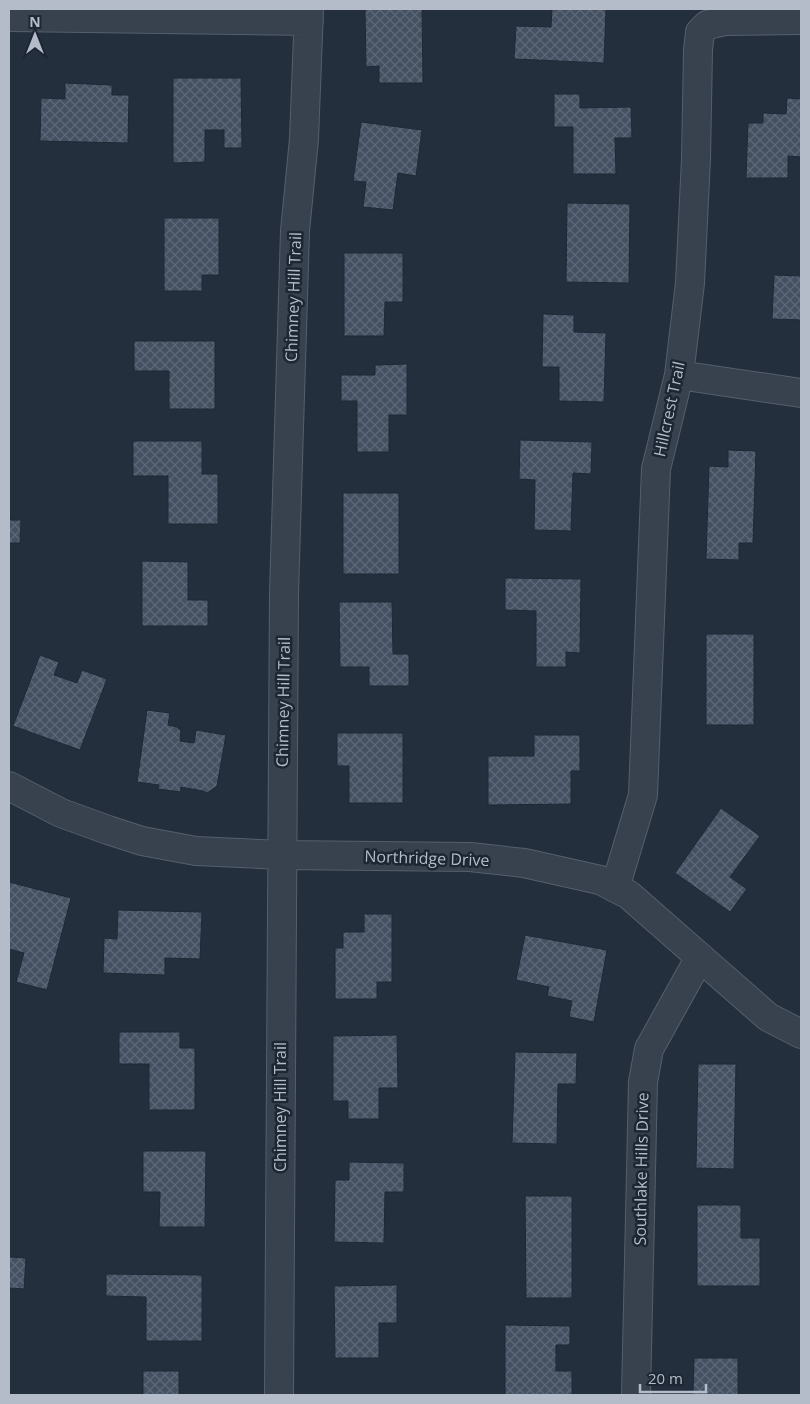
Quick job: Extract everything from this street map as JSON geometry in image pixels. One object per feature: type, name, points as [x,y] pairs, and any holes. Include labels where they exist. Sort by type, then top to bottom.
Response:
[{"type":"street","points":[[9,17],[309,15]]},
{"type":"street","name":"Chimney Hill Trail","points":[[279,1395],[284,593],[295,231],[304,139],[309,15]]},
{"type":"street","name":"Hillcrest Trail","points":[[615,888],[643,795],[656,469],[679,376],[690,283],[700,32],[707,25],[725,21],[801,20]]},
{"type":"street","points":[[679,376],[801,393]]},
{"type":"street","name":"Northridge Drive","points":[[9,786],[61,814],[142,841],[196,850],[282,855],[470,857],[524,863],[600,880],[630,895],[768,1017],[801,1034]]},
{"type":"street","name":"Southlake Hills Drive","points":[[636,1395],[643,1082],[649,1049],[700,957]]},
{"type":"building","points":[[365,9],[422,9],[423,83],[379,83],[379,66],[366,67]]},
{"type":"building","points":[[552,9],[606,9],[604,63],[514,59],[516,26],[551,27]]},
{"type":"building","points":[[173,78],[241,78],[242,148],[224,148],[224,130],[205,130],[205,162],[173,163]]},
{"type":"building","points":[[65,83],[112,85],[112,95],[129,95],[128,143],[40,141],[41,98],[65,99]]},
{"type":"building","points":[[554,94],[580,94],[580,108],[631,107],[632,138],[615,138],[616,174],[573,174],[573,127],[554,127]]},
{"type":"building","points":[[787,98],[801,99],[801,157],[788,156],[788,178],[746,178],[748,123],[763,123],[763,113],[786,114]]},
{"type":"building","points":[[361,122],[422,130],[416,176],[398,173],[393,210],[363,207],[366,182],[353,181]]},
{"type":"building","points":[[567,203],[630,204],[629,283],[566,282]]},
{"type":"building","points":[[164,218],[219,218],[219,275],[202,275],[202,291],[164,291]]},
{"type":"building","points":[[344,253],[403,253],[403,302],[385,302],[384,336],[344,336]]},
{"type":"building","points":[[774,275],[801,276],[801,320],[772,319]]},
{"type":"building","points":[[543,314],[574,315],[574,332],[606,333],[604,402],[559,401],[559,367],[542,367]]},
{"type":"building","points":[[134,341],[215,341],[215,409],[169,409],[169,371],[134,371]]},
{"type":"building","points":[[407,364],[407,415],[389,415],[389,452],[357,452],[357,401],[341,401],[341,375],[375,375],[375,365]]},
{"type":"building","points":[[520,440],[592,442],[591,474],[573,473],[571,531],[534,530],[535,480],[519,479]]},
{"type":"building","points":[[133,441],[202,441],[202,474],[218,474],[218,524],[168,524],[168,476],[133,476]]},
{"type":"building","points":[[728,450],[756,451],[753,543],[739,543],[739,560],[706,559],[709,466],[728,467]]},
{"type":"building","points":[[343,493],[399,493],[399,574],[343,574]]},
{"type":"building","points":[[9,520],[21,520],[20,543],[9,543]]},
{"type":"building","points":[[142,561],[188,562],[188,600],[208,600],[208,626],[142,626]]},
{"type":"building","points":[[505,578],[581,579],[580,653],[566,652],[566,667],[536,667],[536,611],[505,610]]},
{"type":"building","points":[[339,602],[392,602],[393,654],[409,654],[409,686],[369,686],[369,667],[340,667]]},
{"type":"building","points":[[706,634],[754,634],[754,725],[706,725]]},
{"type":"building","points":[[40,655],[59,662],[54,675],[77,683],[82,670],[107,679],[80,750],[13,726]]},
{"type":"building","points":[[147,710],[170,713],[168,725],[177,727],[181,731],[180,741],[194,743],[196,730],[226,735],[217,786],[207,793],[181,787],[180,792],[158,789],[159,785],[137,782]]},
{"type":"building","points":[[337,733],[403,733],[403,803],[349,803],[349,766],[337,766]]},
{"type":"building","points":[[534,735],[580,735],[580,771],[571,771],[571,804],[488,805],[488,756],[534,756]]},
{"type":"building","points":[[721,808],[760,836],[730,877],[747,889],[730,912],[675,873]]},
{"type":"building","points":[[9,882],[71,898],[47,990],[16,982],[24,953],[9,949]]},
{"type":"building","points":[[118,910],[202,912],[200,959],[165,958],[165,975],[103,973],[104,938],[117,939]]},
{"type":"building","points":[[364,914],[392,914],[392,982],[377,982],[377,999],[335,999],[335,948],[343,948],[343,932],[364,932]]},
{"type":"building","points":[[525,935],[607,950],[594,1022],[569,1017],[572,1001],[547,996],[549,987],[516,980]]},
{"type":"building","points":[[119,1032],[180,1032],[180,1048],[195,1048],[195,1110],[149,1110],[149,1064],[119,1064]]},
{"type":"building","points":[[397,1035],[398,1088],[379,1088],[379,1119],[348,1119],[348,1101],[333,1101],[333,1036]]},
{"type":"building","points":[[515,1052],[577,1053],[576,1084],[558,1084],[557,1144],[512,1143]]},
{"type":"building","points":[[698,1064],[736,1064],[734,1169],[696,1168]]},
{"type":"building","points":[[143,1151],[206,1151],[205,1227],[159,1227],[160,1192],[143,1192]]},
{"type":"building","points":[[349,1162],[404,1163],[404,1192],[385,1192],[384,1243],[334,1242],[335,1180],[349,1180]]},
{"type":"building","points":[[525,1196],[572,1196],[572,1298],[526,1298]]},
{"type":"building","points":[[697,1205],[741,1205],[741,1238],[760,1238],[760,1286],[697,1286]]},
{"type":"building","points":[[9,1257],[26,1258],[24,1289],[9,1288]]},
{"type":"building","points":[[106,1274],[202,1275],[202,1341],[146,1341],[146,1297],[106,1296]]},
{"type":"building","points":[[397,1285],[397,1323],[379,1323],[379,1358],[335,1358],[334,1286]]},
{"type":"building","points":[[505,1325],[570,1326],[570,1345],[556,1345],[556,1371],[572,1371],[572,1395],[505,1395]]},
{"type":"building","points":[[694,1358],[738,1358],[738,1395],[693,1395]]},
{"type":"building","points":[[143,1371],[179,1371],[179,1395],[143,1395]]}]
